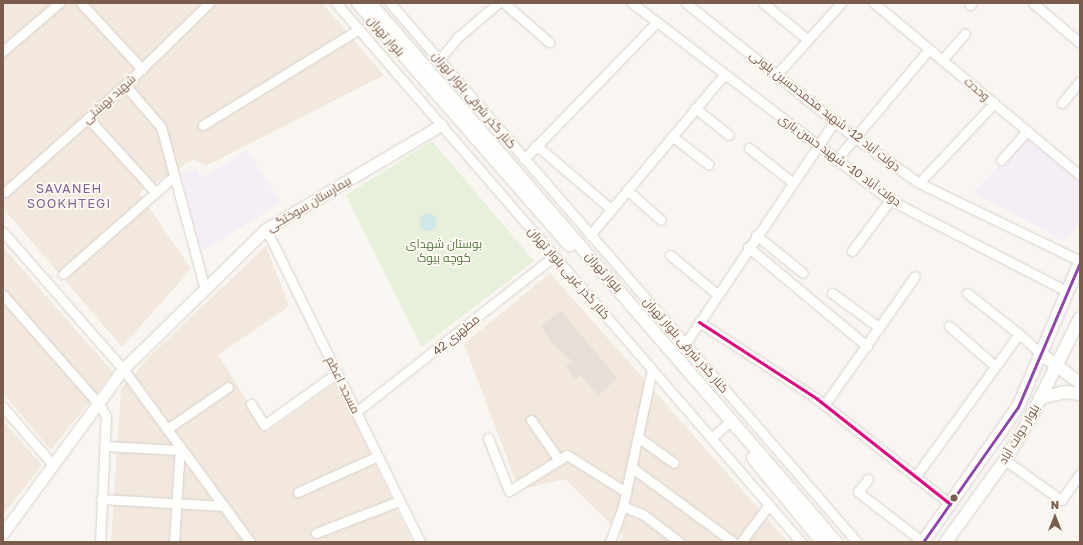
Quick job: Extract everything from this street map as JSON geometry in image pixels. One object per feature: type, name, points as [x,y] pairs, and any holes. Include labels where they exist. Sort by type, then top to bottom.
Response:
[{"type":"main road","name":"بلوار تهران","points":[[358,3],[726,425],[822,542]]},
{"type":"main road","name":"بلوار تهران","points":[[370,3],[836,542]]},
{"type":"main road","name":"بلوار دولت آباد","points":[[923,542],[1018,407],[1080,261]]},
{"type":"main road","name":"بلوار دولت آباد","points":[[946,542],[1005,460],[1040,398],[1078,322]]},
{"type":"main road","points":[[1078,322],[1080,340]]},
{"type":"main road","points":[[1041,354],[1080,383]]},
{"type":"main road","points":[[1040,398],[1066,392],[1080,394]]},
{"type":"street","points":[[3,51],[59,3]]},
{"type":"street","points":[[81,3],[142,69]]},
{"type":"street","name":"شهید بهشتی","points":[[4,192],[125,85],[209,3]]},
{"type":"street","name":"کنار گذر غربی بلوار تهران","points":[[336,3],[801,542]]},
{"type":"street","name":"کنار گذر شرقی بلوار تهران","points":[[390,3],[857,542]]},
{"type":"street","points":[[440,59],[457,38],[498,3]]},
{"type":"street","points":[[504,3],[549,42]]},
{"type":"street","name":"دولت آباد 10- شهید حسن یاری","points":[[632,3],[724,75],[890,200],[1066,291]]},
{"type":"street","name":"دولت آباد 12- شهید محمدحسین پلونی","points":[[686,3],[777,74],[854,137],[919,183],[1080,261]]},
{"type":"street","points":[[763,3],[808,40]]},
{"type":"street","points":[[777,74],[841,3]]},
{"type":"street","name":"وحدت","points":[[874,3],[1080,176]]},
{"type":"street","points":[[1033,3],[1080,43]]},
{"type":"street","points":[[524,159],[656,23]]},
{"type":"street","points":[[203,125],[358,29]]},
{"type":"street","points":[[942,60],[965,34]]},
{"type":"street","points":[[836,160],[929,49]]},
{"type":"street","points":[[590,235],[724,75]]},
{"type":"street","points":[[1062,103],[1080,81]]},
{"type":"street","points":[[125,85],[161,127],[205,289]]},
{"type":"street","points":[[919,183],[994,103]]},
{"type":"street","points":[[695,108],[729,135]]},
{"type":"street","points":[[88,118],[155,192]]},
{"type":"street","points":[[685,344],[756,235],[835,121]]},
{"type":"street","name":"بیمارستان سوختگی","points":[[3,533],[123,369],[266,229],[441,125]]},
{"type":"street","points":[[1001,160],[1027,131]]},
{"type":"street","points":[[672,136],[708,164]]},
{"type":"street","points":[[536,145],[611,209]]},
{"type":"street","points":[[749,148],[792,182]]},
{"type":"street","points":[[63,274],[174,176]]},
{"type":"street","points":[[627,190],[661,220]]},
{"type":"street","points":[[852,251],[890,200]]},
{"type":"street","name":"مسجد اعظم","points":[[266,229],[420,542]]},
{"type":"street","points":[[3,232],[123,369],[248,540]]},
{"type":"street","points":[[756,235],[803,273]]},
{"type":"street","points":[[748,247],[867,346]]},
{"type":"street","points":[[670,255],[717,294]]},
{"type":"street","name":"مطهری 42","points":[[356,412],[554,256]]},
{"type":"street","points":[[825,404],[880,328],[915,276]]},
{"type":"street","points":[[832,293],[880,328]]},
{"type":"street","points":[[967,293],[1019,334],[1041,354]]},
{"type":"street","points":[[3,295],[98,403],[106,416],[100,542]]},
{"type":"street","points":[[699,322],[825,404],[950,504]]},
{"type":"street","points":[[949,326],[996,366]]},
{"type":"street","points":[[916,477],[1019,334]]},
{"type":"street","points":[[610,542],[623,506],[652,370]]},
{"type":"street","points":[[251,404],[264,425],[337,373]]},
{"type":"street","points":[[167,428],[228,387]]},
{"type":"street","points":[[3,407],[53,465]]},
{"type":"street","points":[[532,420],[559,460]]},
{"type":"street","points":[[711,438],[726,425]]},
{"type":"street","points":[[638,437],[674,463]]},
{"type":"street","points":[[488,438],[509,491],[567,455],[626,492]]},
{"type":"street","points":[[104,446],[180,448]]},
{"type":"street","points":[[174,542],[180,448]]},
{"type":"street","points":[[298,492],[378,456]]},
{"type":"street","points":[[1005,460],[1061,500],[1080,474]]},
{"type":"street","points":[[631,467],[733,542]]},
{"type":"street","points":[[868,479],[858,492],[923,542]]},
{"type":"street","points":[[101,499],[224,506]]},
{"type":"street","points":[[808,509],[819,499]]},
{"type":"street","points":[[316,533],[400,501]]},
{"type":"street","points":[[741,542],[769,505]]},
{"type":"street","points":[[623,506],[644,515],[679,542]]},
{"type":"shaded area","points":[[3,3],[54,3],[60,9],[67,3],[322,3],[384,75],[206,166],[194,159],[139,193],[191,269],[122,347],[3,208]]},
{"type":"shaded area","points":[[1026,137],[1080,181],[1080,222],[1065,242],[973,192]]},
{"type":"shaded area","points":[[247,150],[281,202],[207,249],[197,244],[181,173],[196,168],[202,178]]},
{"type":"shaded area","points":[[266,246],[289,306],[218,355],[267,432],[336,382],[412,542],[111,542],[121,389],[150,356]]},
{"type":"shaded area","points":[[3,247],[113,372],[51,450],[3,393]]},
{"type":"shaded area","points":[[550,273],[788,542],[618,542],[623,536],[565,479],[519,490],[464,344]]},
{"type":"shaded area","points":[[3,421],[42,465],[3,515]]},
{"type":"green space","name":"بوستان شهدای کوچه بیوک","points":[[432,141],[534,261],[422,347],[346,195]]},
{"type":"water","points":[[424,213],[432,213],[437,218],[435,229],[432,231],[424,231],[419,226],[419,218]]},
{"type":"building","points":[[561,311],[617,378],[598,396],[581,375],[575,379],[566,366],[573,362],[553,344],[541,326]]},
{"type":"transit line","points":[[923,542],[1018,407],[1080,262]]},
{"type":"transit line","points":[[699,322],[816,398],[950,504]]},
{"type":"district","name":"SAVANEH SOOKHTEGI","points":[[69,196]]}]
